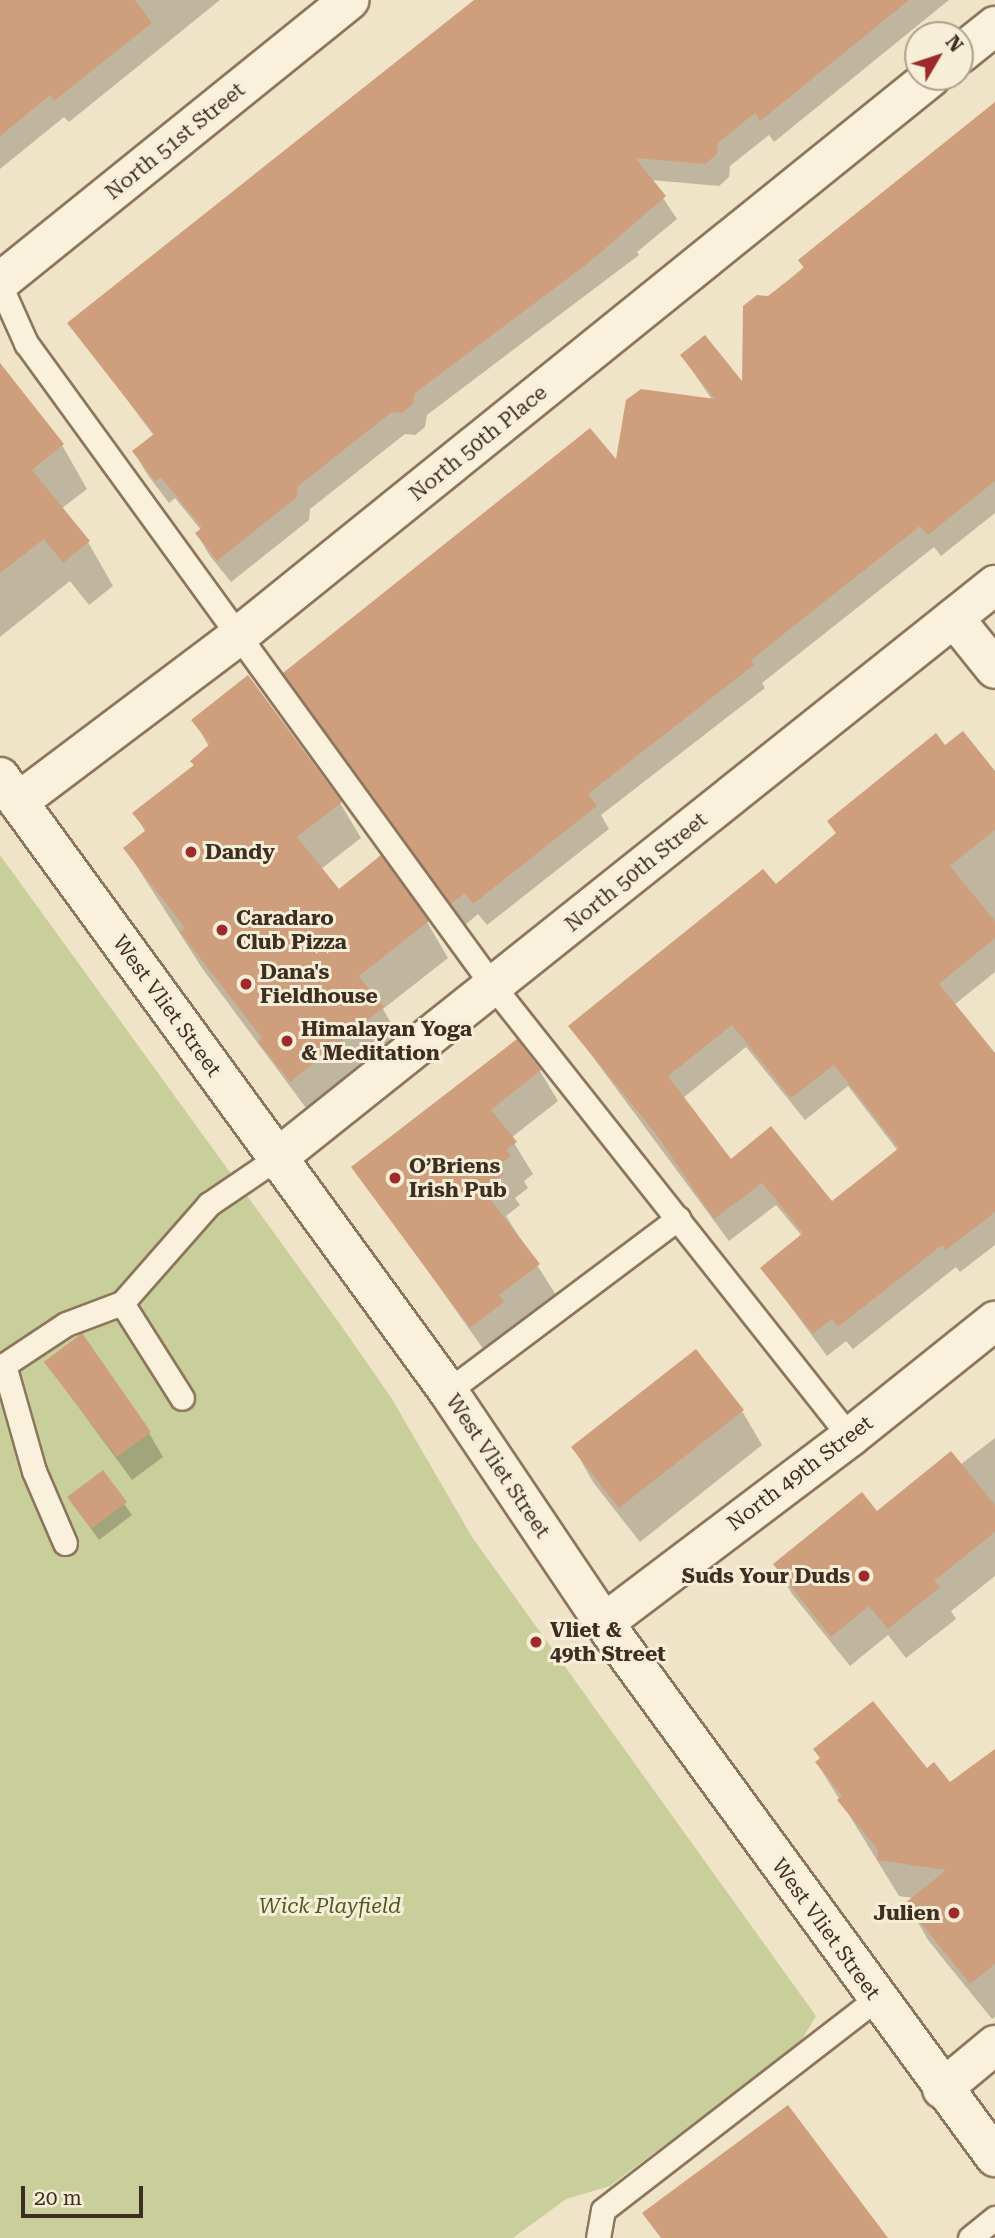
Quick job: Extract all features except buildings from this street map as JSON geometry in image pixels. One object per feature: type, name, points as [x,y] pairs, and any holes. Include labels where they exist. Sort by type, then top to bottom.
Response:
[{"type":"street","name":"North 51st Street","points":[[0,284],[349,0]]},
{"type":"street","points":[[974,43],[995,26]]},
{"type":"street","name":"North 50th Place","points":[[9,790],[237,637],[915,91]]},
{"type":"street","name":"North 50th Street","points":[[277,1158],[995,585]]},
{"type":"street","points":[[954,618],[995,668]]},
{"type":"street","name":"West Vliet Street","points":[[9,790],[448,1391],[604,1623],[876,1999],[995,2157]]},
{"type":"street","name":"North 49th Street","points":[[604,1623],[850,1437],[995,1321]]},
{"type":"street","points":[[942,2089],[995,2045]]},
{"type":"lane","points":[[0,284],[26,343],[493,986],[850,1437]]},
{"type":"lane","points":[[65,1543],[34,1471],[4,1366],[66,1324],[122,1303],[209,1204],[277,1158]]},
{"type":"lane","points":[[448,1391],[678,1218]]},
{"type":"lane","points":[[122,1303],[181,1398]]},
{"type":"lane","points":[[598,2238],[603,2210],[876,1999]]},
{"type":"lane","points":[[970,2238],[995,2218]]},
{"type":"green space","name":"Wick Playfield","points":[[0,855],[340,1324],[392,1399],[472,1537],[816,2016],[800,2043],[610,2186],[566,2199],[513,2238],[0,2238]]},
{"type":"place","name":"Dandy","points":[[191,852]]},
{"type":"place","name":"Caradaro Club Pizza","points":[[222,930]]},
{"type":"place","name":"Dana's Fieldhouse","points":[[246,984]]},
{"type":"place","name":"Himalayan Yoga & Meditation","points":[[287,1041]]},
{"type":"place","name":"O’Briens Irish Pub","points":[[395,1178]]},
{"type":"place","name":"Suds Your Duds","points":[[864,1576]]},
{"type":"place","name":"Vliet & 49th Street","points":[[536,1642]]},
{"type":"place","name":"Julien","points":[[954,1913]]}]
